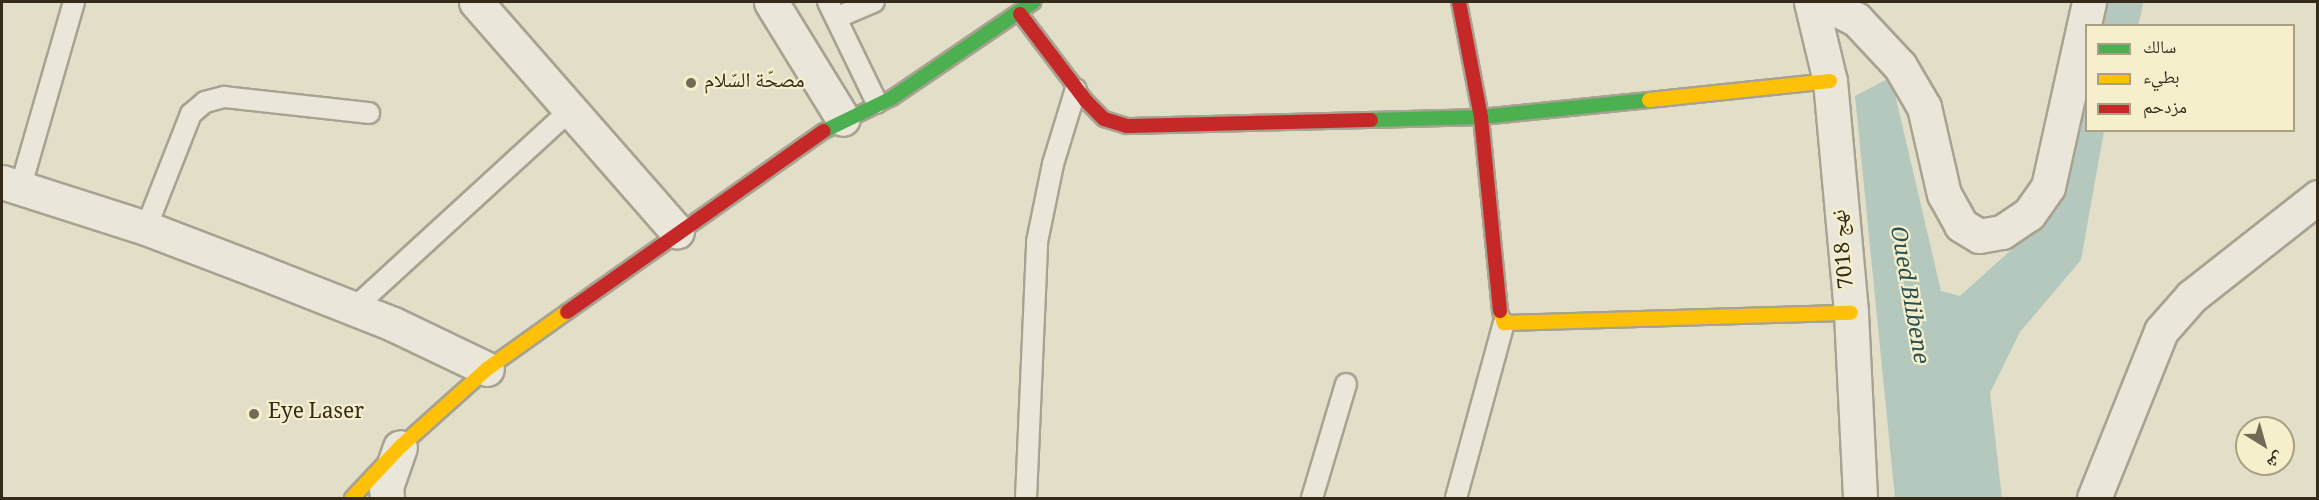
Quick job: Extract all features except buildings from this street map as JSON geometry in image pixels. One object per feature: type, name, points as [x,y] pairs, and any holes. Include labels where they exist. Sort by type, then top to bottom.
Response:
[{"type":"street","points":[[476,2],[677,232]]},
{"type":"street","points":[[771,2],[843,119]]},
{"type":"street","points":[[352,498],[400,447],[487,369],[677,232],[843,119],[892,98],[1020,14],[1033,2]]},
{"type":"street","points":[[1459,2],[1481,117],[1500,313],[1504,323],[1851,313]]},
{"type":"street","name":"نهج 7018","points":[[1811,2],[1830,81],[1851,313],[1860,498]]},
{"type":"street","points":[[1822,2],[1856,19],[1900,66],[1924,107],[1944,194],[1961,225],[1979,236],[2002,232],[2028,214],[2048,188],[2089,2]]},
{"type":"street","points":[[1020,14],[1076,89],[1104,119],[1127,126],[1481,117],[1830,81]]},
{"type":"street","points":[[11,186],[146,228],[353,309],[487,369]]},
{"type":"street","points":[[2094,498],[2161,331],[2192,296],[2318,197]]},
{"type":"street","points":[[387,498],[386,487],[400,447]]},
{"type":"lane","points":[[11,186],[74,2]]},
{"type":"lane","points":[[874,2],[833,9],[877,104]]},
{"type":"lane","points":[[1026,498],[1037,242],[1053,164],[1076,89]]},
{"type":"lane","points":[[146,228],[191,114],[205,102],[224,97],[369,113]]},
{"type":"lane","points":[[353,309],[571,109]]},
{"type":"lane","points":[[1456,498],[1504,323]]},
{"type":"lane","points":[[1312,498],[1346,384]]},
{"type":"water","points":[[2095,2],[2125,10],[2123,24],[2091,24]]},
{"type":"water","name":"Oued Blibene","points":[[2085,56],[2085,132],[2104,132],[2081,260],[2020,332],[1990,393],[2002,498],[1895,498],[1855,96],[1891,77],[1941,291],[1960,296],[2032,231]]},
{"type":"waterway","points":[[2108,24],[2114,2]]},
{"type":"traffic: fast","points":[[824,131],[892,98],[1033,2]]},
{"type":"traffic: fast","points":[[1371,120],[1481,117],[1649,100]]},
{"type":"traffic: slow","points":[[1649,100],[1830,81]]},
{"type":"traffic: slow","points":[[1500,311],[1504,323],[1851,313]]},
{"type":"traffic: slow","points":[[352,498],[400,447],[487,369],[567,312]]},
{"type":"traffic: jam","points":[[1459,2],[1481,117],[1500,311]]},
{"type":"traffic: jam","points":[[1020,14],[1086,101],[1104,119],[1127,126],[1371,120]]},
{"type":"traffic: jam","points":[[567,312],[824,131]]},
{"type":"place","name":"مصحّة السّلام","points":[[691,83]]},
{"type":"place","name":"Eye Laser","points":[[254,414]]}]
